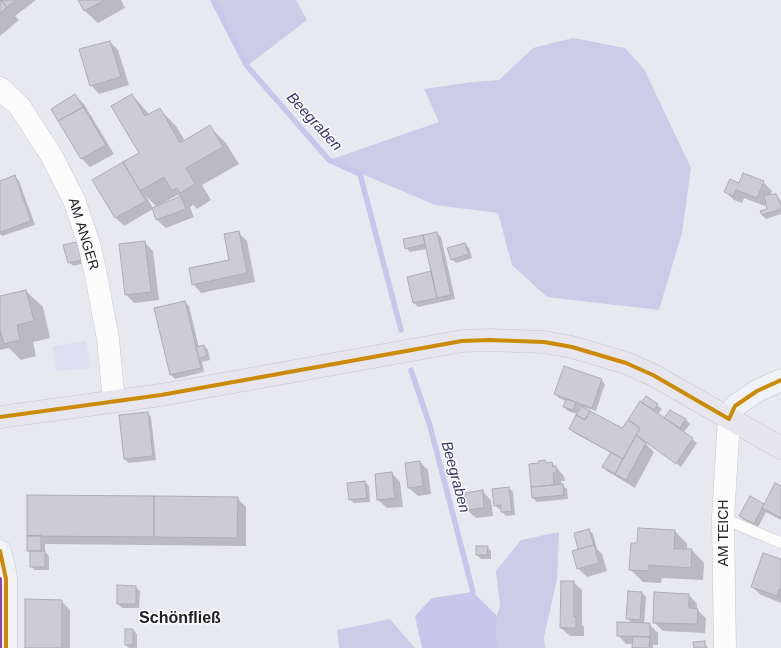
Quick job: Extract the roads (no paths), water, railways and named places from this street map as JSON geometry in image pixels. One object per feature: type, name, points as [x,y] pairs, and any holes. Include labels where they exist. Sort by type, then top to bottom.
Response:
[{"type":"main road","points":[[0,417],[161,395],[462,341],[503,340],[544,342],[572,347],[626,363],[653,375],[781,448]]},
{"type":"main road","points":[[728,419],[735,406],[757,391],[781,380]]},
{"type":"main road","points":[[0,551],[6,579],[6,648]]},
{"type":"street","name":"AM ANGER","points":[[0,88],[20,107],[51,155],[74,200],[89,244],[96,275],[108,339],[114,401]]},
{"type":"street","name":"AM TEICH","points":[[725,648],[723,518],[728,419]]},
{"type":"lane","points":[[723,518],[781,543]]},
{"type":"waterway","name":"Beegraben","points":[[213,0],[247,66],[329,160],[360,174],[401,330]]},
{"type":"waterway","name":"Beegraben","points":[[411,370],[430,426],[473,592]]},
{"type":"district","name":"Schönfließ","points":[[180,619]]}]
